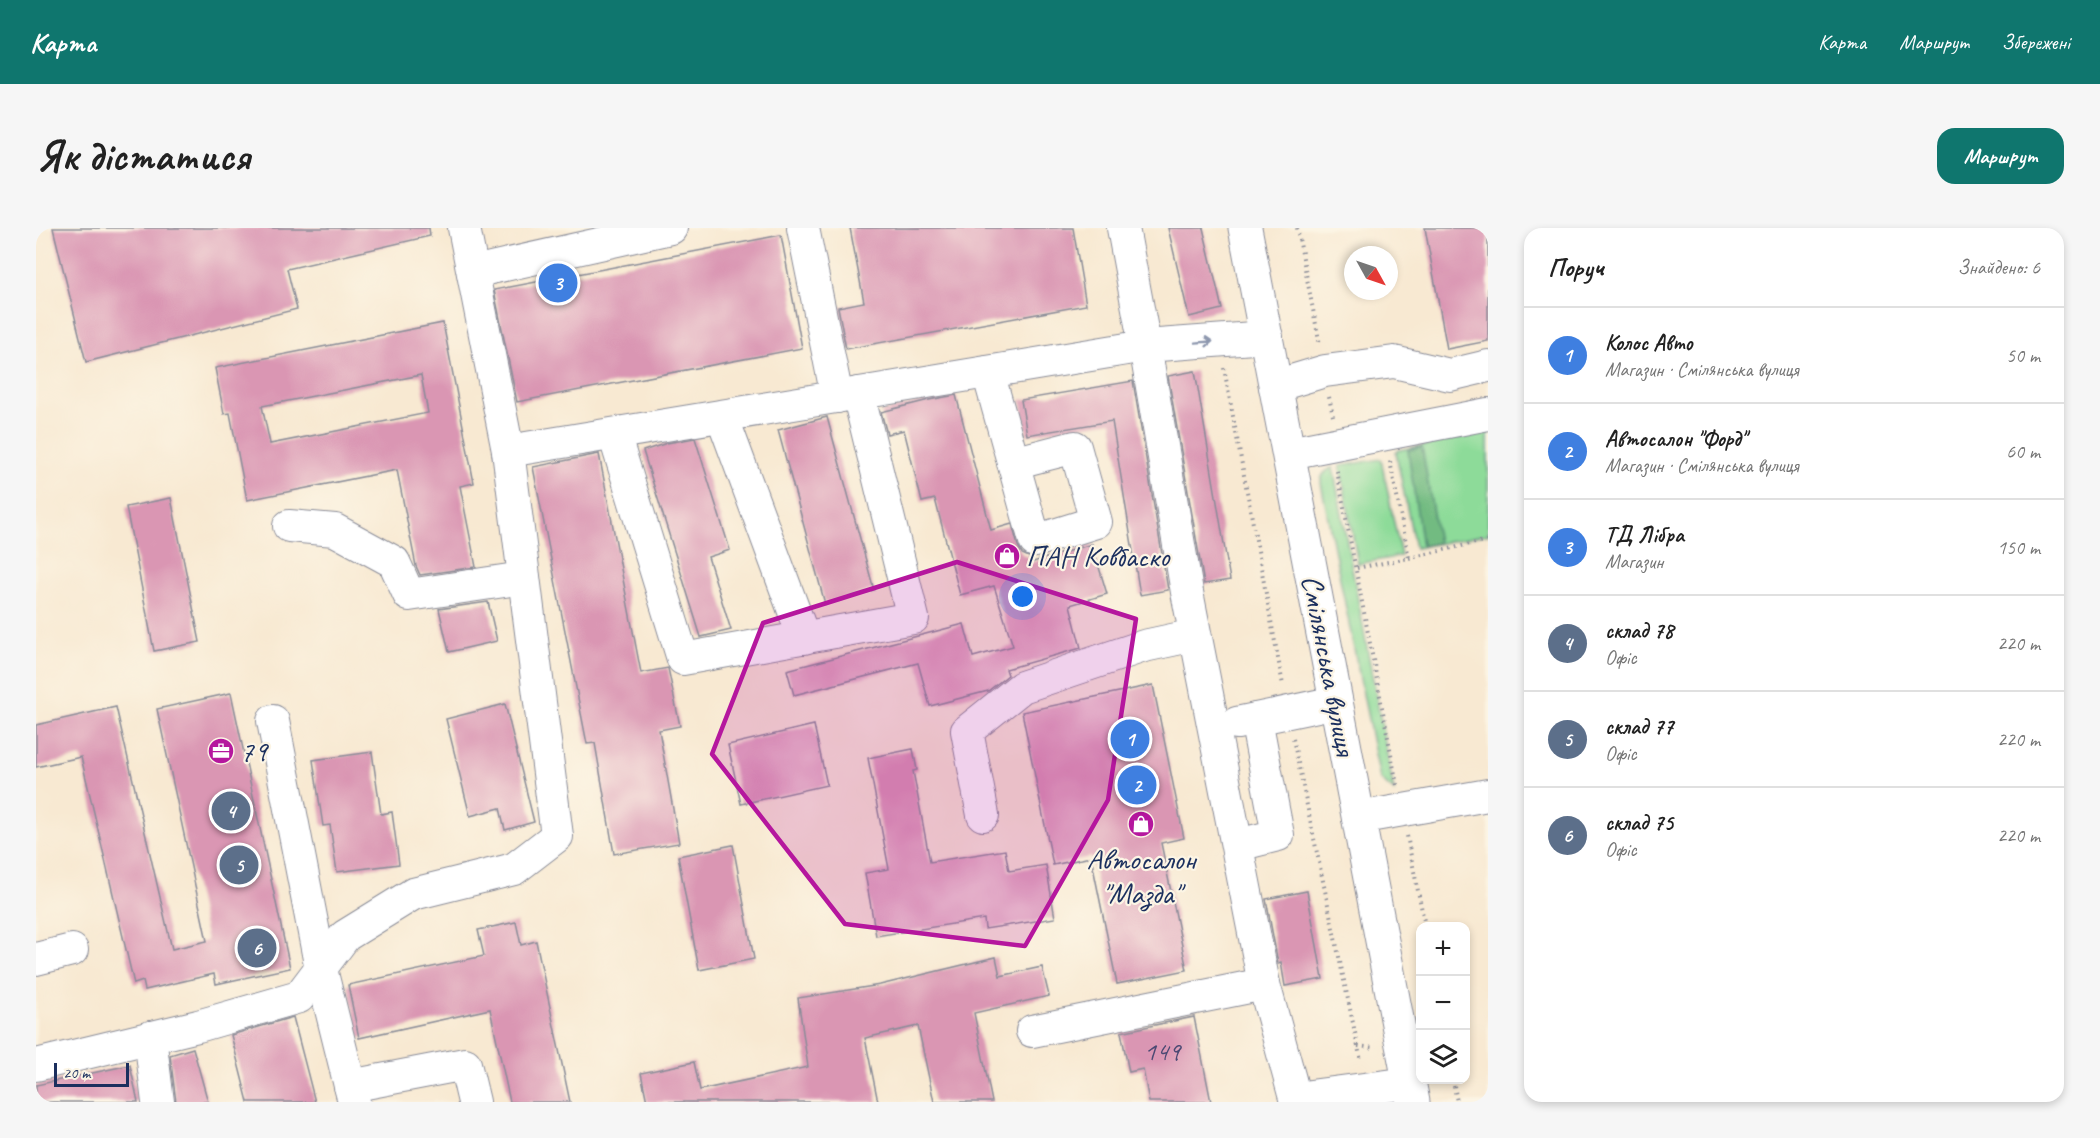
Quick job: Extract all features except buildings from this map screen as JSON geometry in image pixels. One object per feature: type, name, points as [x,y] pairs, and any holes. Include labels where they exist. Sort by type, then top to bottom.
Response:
[{"type":"main road","name":"Смілянська вулиця","points":[[1245,228],[1411,1093]]},
{"type":"lane","points":[[36,1065],[300,997],[345,936],[413,894],[514,869],[557,836],[508,451],[464,228]]},
{"type":"lane","points":[[473,272],[671,228]]},
{"type":"lane","points":[[614,434],[683,659],[913,618],[847,395],[803,228]]},
{"type":"lane","points":[[1123,228],[1195,635],[1264,984],[1296,1100],[1411,1093]]},
{"type":"lane","points":[[508,451],[1145,346],[1266,337]]},
{"type":"lane","points":[[1275,386],[1324,371],[1394,362],[1450,375],[1488,366]]},
{"type":"lane","points":[[988,372],[1013,463]]},
{"type":"lane","points":[[1289,453],[1488,414]]},
{"type":"lane","points":[[722,416],[804,638]]},
{"type":"lane","points":[[289,526],[335,530],[394,562],[409,596],[524,578]]},
{"type":"lane","points":[[983,815],[967,731],[1022,687],[1144,646],[1195,635]]},
{"type":"lane","points":[[1214,728],[1336,702]]},
{"type":"lane","points":[[1238,845],[1278,835],[1256,719]]},
{"type":"lane","points":[[273,721],[321,969],[352,1094],[465,1064],[474,1102]]},
{"type":"lane","points":[[1358,818],[1488,795]]},
{"type":"lane","points":[[36,958],[72,950]]},
{"type":"lane","points":[[1032,1031],[1264,984]]},
{"type":"lane","points":[[150,1037],[158,1102]]},
{"type":"path","points":[[1296,228],[1338,443],[1336,467],[1424,922]]},
{"type":"path","points":[[1385,434],[1409,558]]},
{"type":"path","points":[[1357,568],[1488,540]]},
{"type":"path","points":[[1454,1084],[1457,1102]]},
{"type":"highlighted area","points":[[957,562],[1136,619],[1108,800],[1025,946],[845,924],[712,754],[763,623]]},
{"type":"green space","points":[[1488,432],[1488,534],[1415,548],[1396,453],[1399,450]]},
{"type":"green space","points":[[1422,447],[1438,543],[1422,546],[1408,450]]},
{"type":"green space","points":[[1381,459],[1401,556],[1358,564],[1340,466]]},
{"type":"green space","points":[[1333,467],[1394,791],[1380,779],[1321,483],[1324,473]]},
{"type":"place","name":"ТД Лібра","points":[[558,283]]},
{"type":"place","name":"ПАН Ковбаско","points":[[1007,556]]},
{"type":"place","name":"Колос Авто","points":[[1130,739]]},
{"type":"place","name":"79","points":[[221,751]]},
{"type":"place","name":"Автосалон \"Форд\"","points":[[1137,785]]},
{"type":"place","name":"склад 78","points":[[231,811]]},
{"type":"place","name":"Автосалон \"Мазда\"","points":[[1141,824]]},
{"type":"place","name":"склад 77","points":[[239,865]]},
{"type":"place","name":"склад 75","points":[[257,948]]}]
